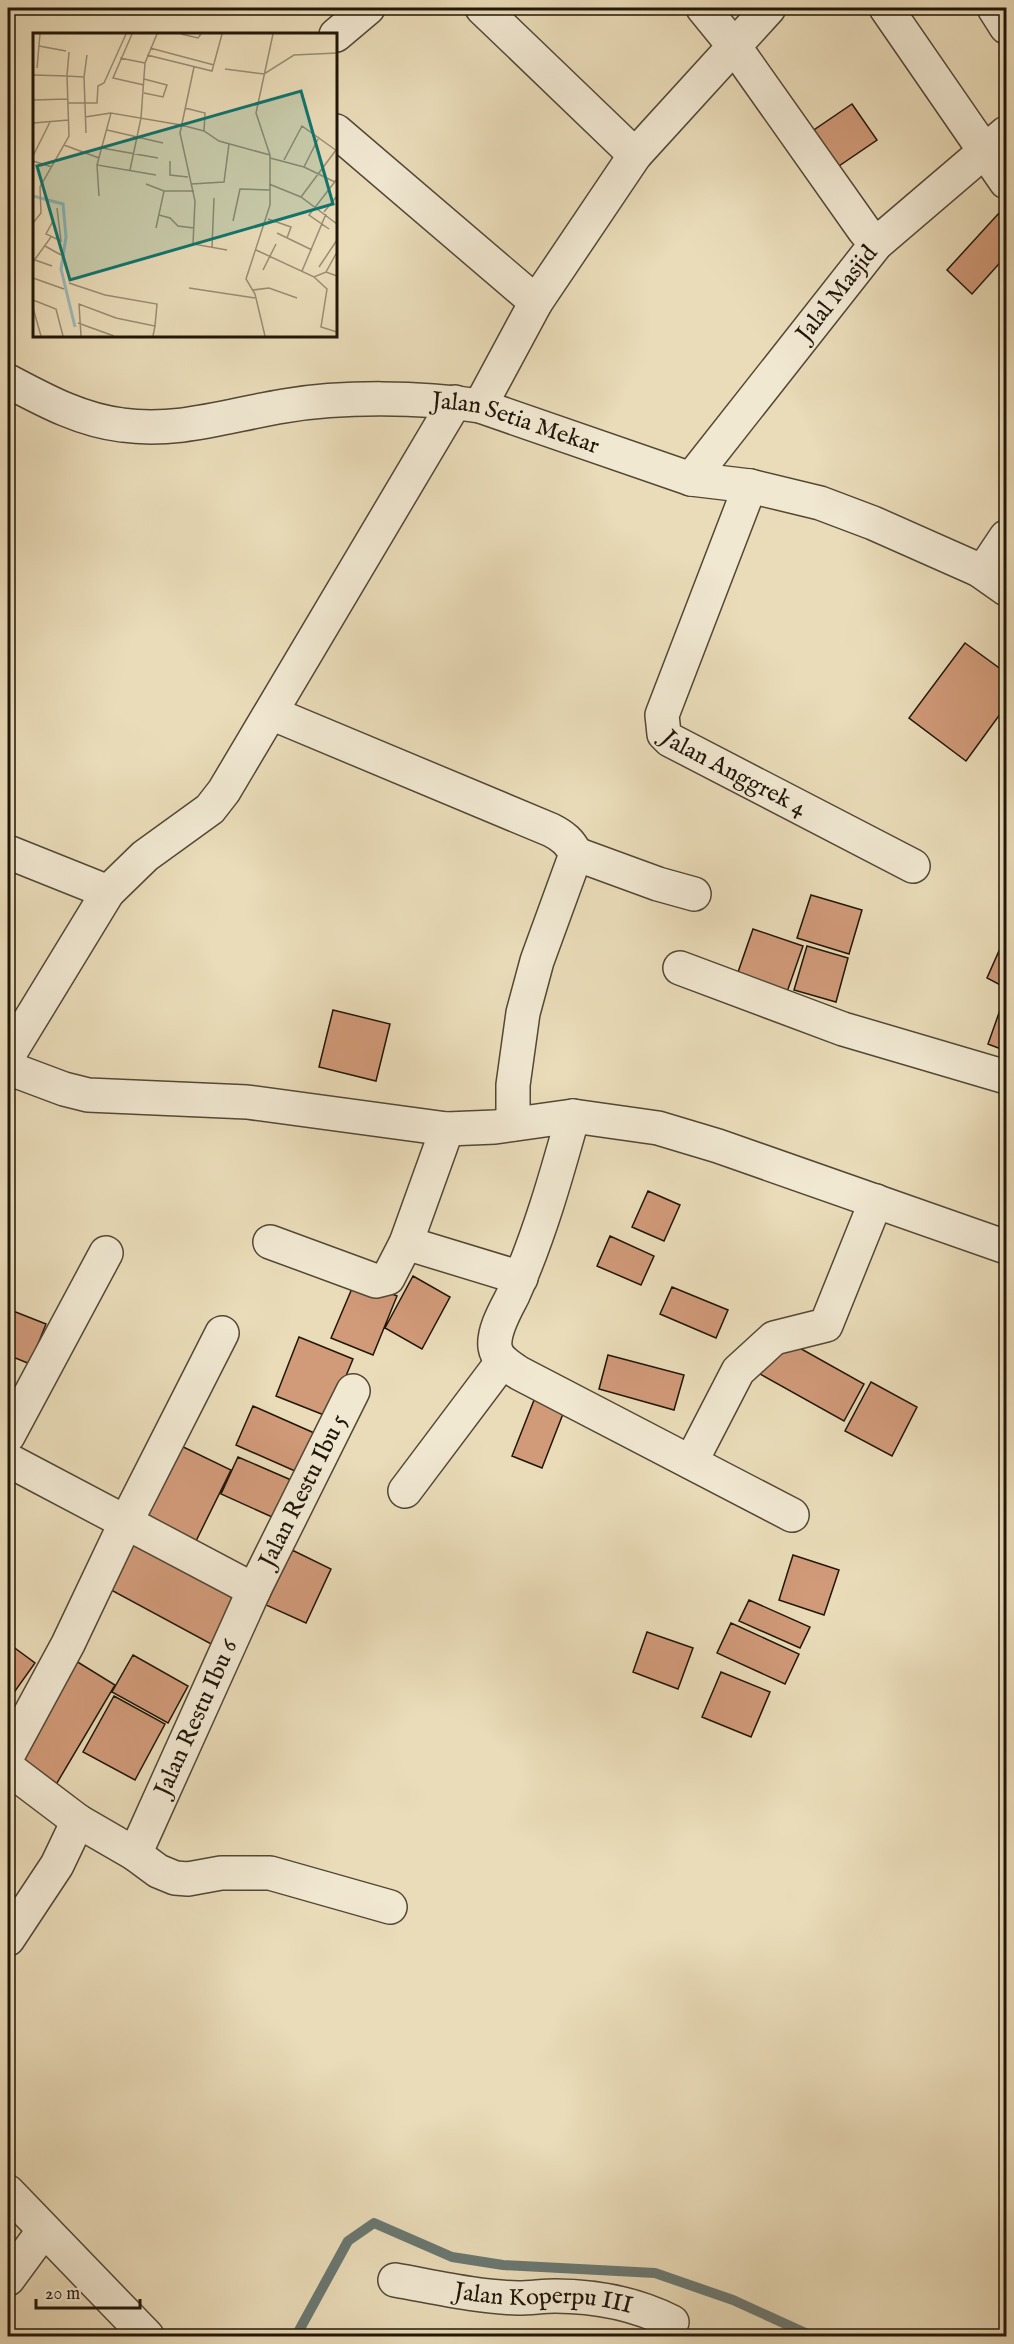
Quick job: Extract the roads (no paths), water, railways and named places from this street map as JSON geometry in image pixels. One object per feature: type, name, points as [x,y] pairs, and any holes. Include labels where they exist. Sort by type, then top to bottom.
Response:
[{"type":"street","points":[[338,33],[368,8]]},
{"type":"street","points":[[483,8],[635,154]]},
{"type":"street","points":[[703,8],[734,46],[876,244]]},
{"type":"street","points":[[8,1056],[108,892],[145,856],[210,809],[224,792],[271,713],[467,404],[635,154],[770,8]]},
{"type":"street","points":[[886,8],[996,142],[1006,182]]},
{"type":"street","points":[[994,8],[1006,27]]},
{"type":"street","points":[[338,133],[536,302]]},
{"type":"street","name":"Jalal Masjid","points":[[691,479],[876,244],[996,142]]},
{"type":"street","name":"Jalan Setia Mekar","points":[[8,381],[43,400],[84,417],[121,425],[157,428],[195,424],[285,406],[345,399],[467,404],[691,479],[750,486],[820,503],[873,523],[979,570],[1006,589]]},
{"type":"street","name":"Jalan Anggrek 4","points":[[750,486],[662,716],[664,734],[670,740],[913,867]]},
{"type":"street","points":[[979,570],[990,561],[1006,537]]},
{"type":"street","points":[[271,713],[561,835],[571,844],[576,854],[658,884],[694,894]]},
{"type":"street","points":[[8,852],[108,892]]},
{"type":"street","points":[[513,1124],[513,1085],[524,1013],[537,962],[576,854]]},
{"type":"street","points":[[680,968],[843,1029],[1006,1077]]},
{"type":"street","points":[[8,1068],[64,1089],[88,1095],[247,1102],[447,1129],[495,1127],[573,1116],[658,1128],[718,1146],[1006,1247]]},
{"type":"street","points":[[573,1116],[552,1194],[521,1278],[498,1327],[495,1347],[502,1362],[792,1515]]},
{"type":"street","points":[[270,1242],[376,1281],[388,1278],[406,1243],[447,1129]]},
{"type":"street","points":[[691,1462],[738,1371],[774,1338],[826,1325],[876,1201]]},
{"type":"street","points":[[406,1243],[521,1278]]},
{"type":"street","points":[[8,1436],[106,1253]]},
{"type":"street","points":[[8,1755],[68,1644],[125,1524],[222,1333]]},
{"type":"street","points":[[405,1491],[502,1362]]},
{"type":"street","name":"Jalan Restu Ibu 5","points":[[254,1590],[353,1391]]},
{"type":"street","points":[[8,1460],[125,1524],[254,1590]]},
{"type":"street","name":"Jalan Restu Ibu 6","points":[[137,1850],[254,1590]]},
{"type":"street","points":[[8,1768],[78,1821],[137,1850],[158,1871],[176,1878],[221,1872],[270,1873],[390,1906]]},
{"type":"street","points":[[8,1939],[57,1866],[78,1821]]},
{"type":"street","points":[[8,2192],[147,2337]]},
{"type":"street","points":[[8,2279],[44,2230]]},
{"type":"street","name":"Jalan Koperpu III","points":[[395,2280],[488,2296],[594,2297],[654,2313],[672,2322],[664,2337]]},
{"type":"waterway","points":[[296,2336],[348,2241],[374,2223],[452,2257],[503,2265],[655,2273],[733,2300],[812,2336]]}]
